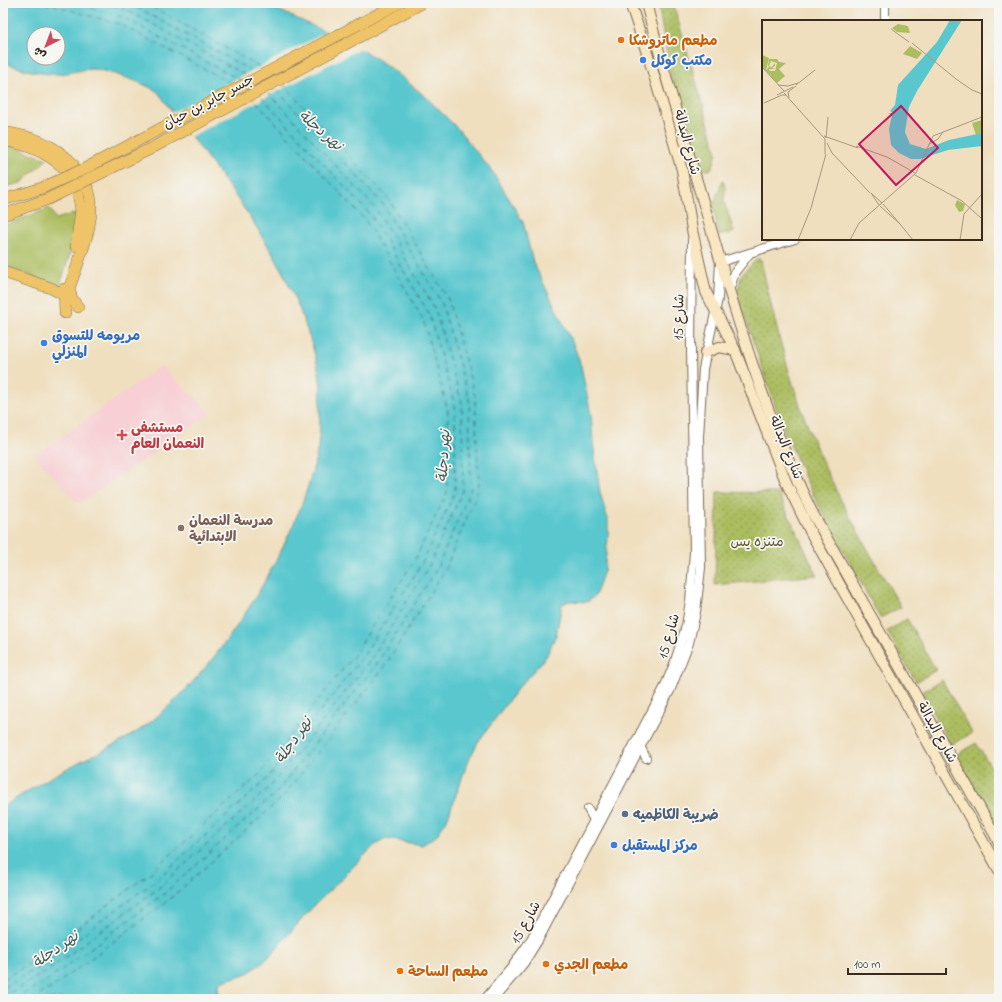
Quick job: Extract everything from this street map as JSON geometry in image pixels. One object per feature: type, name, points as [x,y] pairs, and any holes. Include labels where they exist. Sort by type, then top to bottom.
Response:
[{"type":"main road","name":"جسر جابر بن حيان","points":[[3,200],[42,188],[84,169],[398,3]]},
{"type":"main road","name":"جسر جابر بن حيان","points":[[3,215],[48,199],[152,148],[422,3]]},
{"type":"main road","name":"شارع البدالة","points":[[630,3],[650,62],[680,163],[688,200],[692,230],[706,292],[735,350],[778,465],[802,516],[999,870]]},
{"type":"main road","name":"شارع البدالة","points":[[646,3],[661,60],[720,262],[767,406],[806,499],[999,842]]},
{"type":"main road","points":[[3,132],[24,136],[45,143],[61,152],[69,166],[37,149],[3,140]]},
{"type":"main road","points":[[65,313],[64,295],[80,231],[83,191],[91,202],[88,229],[69,289],[72,299],[78,307]]},
{"type":"main road","points":[[3,272],[51,288],[64,295]]},
{"type":"main road","points":[[705,353],[719,347],[735,350]]},
{"type":"main road","points":[[942,768],[954,761]]},
{"type":"street","points":[[885,20],[886,3]]},
{"type":"street","name":"شارع 15","points":[[494,999],[524,963],[539,939],[678,675],[693,627],[701,568],[692,230]]},
{"type":"street","points":[[720,262],[792,240]]},
{"type":"street","points":[[730,291],[735,272],[750,253]]},
{"type":"street","name":"شارع 15","points":[[696,410],[705,353],[715,311],[720,262]]},
{"type":"street","name":"شارع 15","points":[[485,999],[527,946],[664,688],[682,639],[688,614],[693,570],[698,482]]},
{"type":"street","points":[[640,748],[646,758]]},
{"type":"street","points":[[588,809],[594,820]]},
{"type":"shaded area","name":"مستشفى النعمان العام","points":[[161,366],[211,413],[79,504],[35,456]]},
{"type":"green space","points":[[658,3],[673,3],[717,153],[713,166],[710,170],[698,169],[671,79]]},
{"type":"green space","points":[[3,145],[11,146],[47,159],[21,183],[3,187]]},
{"type":"green space","points":[[723,180],[725,187],[724,201],[734,232],[719,236],[713,205]]},
{"type":"green space","points":[[49,208],[56,219],[77,213],[73,243],[60,286],[3,266],[3,226]]},
{"type":"green space","points":[[758,258],[761,260],[772,309],[792,383],[809,431],[847,513],[901,607],[880,618],[812,493],[785,433],[737,295],[741,275]]},
{"type":"green space","name":"متنزه يس","points":[[717,492],[778,493],[817,575],[715,585]]},
{"type":"green space","points":[[907,619],[936,670],[916,682],[887,631]]},
{"type":"green space","points":[[942,680],[972,733],[951,745],[921,692]]},
{"type":"green space","points":[[976,743],[999,780],[999,832],[956,755]]},
{"type":"water","name":"نهر دجلة","points":[[3,3],[263,3],[324,31],[376,58],[428,99],[458,129],[494,174],[523,222],[533,262],[574,346],[581,366],[591,415],[600,493],[608,520],[608,538],[604,571],[595,596],[587,602],[569,601],[562,604],[556,635],[546,657],[517,689],[478,742],[467,764],[447,820],[436,836],[422,845],[386,839],[375,845],[311,909],[265,961],[248,973],[220,982],[218,990],[221,999],[3,999],[3,807],[51,777],[124,740],[148,724],[184,691],[234,631],[281,552],[308,488],[313,471],[319,435],[321,387],[318,366],[305,324],[277,261],[221,175],[158,92],[145,85],[106,71],[91,69],[61,74],[51,74],[39,73],[3,62]]},
{"type":"pier","points":[[328,31],[361,48],[190,137],[171,113]]},
{"type":"ferry route","points":[[45,3],[119,24],[233,84]]},
{"type":"ferry route","points":[[74,3],[122,17],[242,81]]},
{"type":"ferry route","points":[[104,3],[125,9],[249,77]]},
{"type":"ferry route","points":[[129,3],[255,73]]},
{"type":"ferry route","points":[[145,3],[263,69]]},
{"type":"ferry route","points":[[31,999],[53,987],[170,899],[282,798],[383,669],[445,570],[479,488],[475,396],[448,299],[387,197],[282,83]]},
{"type":"ferry route","points":[[15,999],[48,980],[165,893],[277,792],[376,665],[437,568],[471,489],[469,399],[442,304],[382,203],[275,88]]},
{"type":"ferry route","points":[[3,997],[44,973],[160,887],[271,786],[369,662],[429,566],[463,490],[462,403],[435,309],[376,209],[268,92]]},
{"type":"ferry route","points":[[3,988],[40,966],[155,881],[266,780],[362,658],[422,563],[455,492],[455,407],[429,314],[371,215],[261,96]]},
{"type":"ferry route","points":[[3,979],[36,960],[149,874],[260,774],[354,655],[414,561],[447,493],[448,411],[423,319],[366,221],[253,98]]},
{"type":"place","name":"مطعم ماتروشكا","points":[[621,40]]},
{"type":"place","name":"مكتب كوكل","points":[[643,60]]},
{"type":"place","name":"مريومه للتسوق المنزلي","points":[[44,343]]},
{"type":"place","name":"مستشفى النعمان العام","points":[[122,435]]},
{"type":"place","name":"مدرسة النعمان الابتدائية","points":[[181,528]]},
{"type":"place","name":"ضريبة الكاظميه","points":[[625,814]]},
{"type":"place","name":"مركز المستقبل","points":[[614,845]]},
{"type":"place","name":"مطعم الجدي","points":[[546,964]]},
{"type":"place","name":"مطعم الساحة","points":[[400,971]]}]
